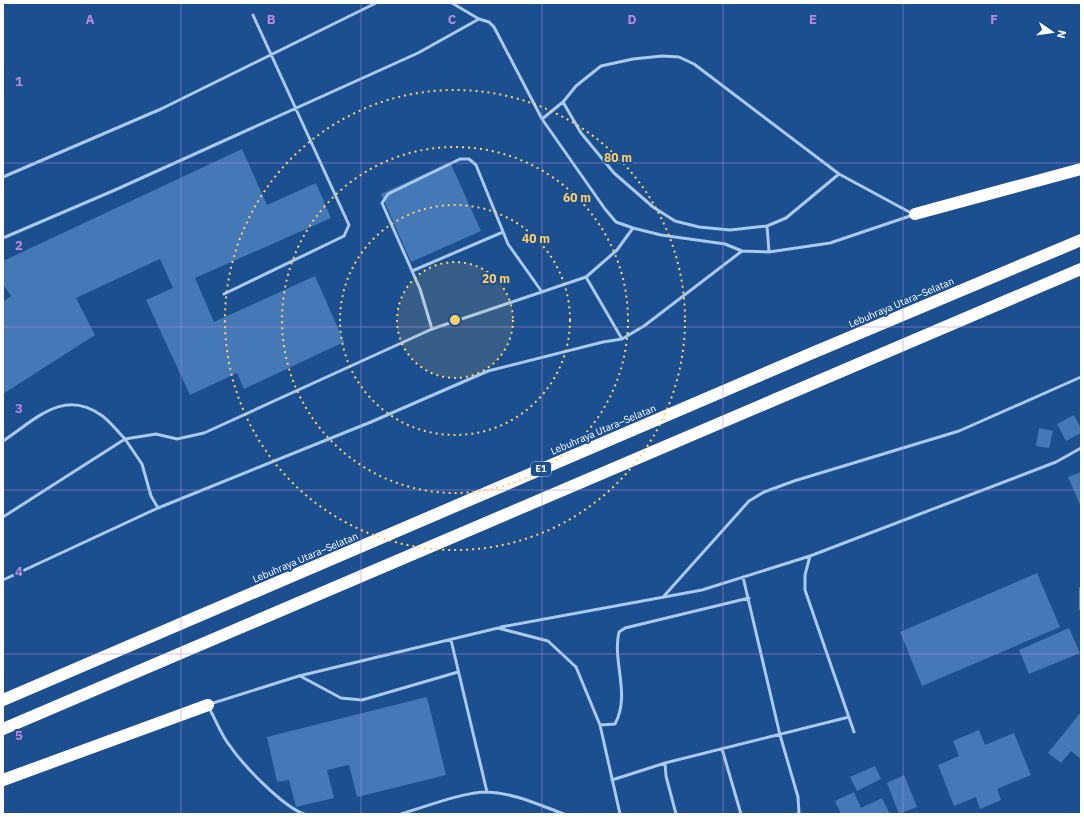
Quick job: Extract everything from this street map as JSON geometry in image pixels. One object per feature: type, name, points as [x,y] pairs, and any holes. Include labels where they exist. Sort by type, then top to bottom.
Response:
[{"type":"highway","points":[[915,214],[1081,169]]},
{"type":"highway","name":"Lebuhraya Utara–Selatan","points":[[3,700],[803,357],[1081,240]]},
{"type":"highway","points":[[3,729],[1081,269]]},
{"type":"highway","points":[[3,780],[208,705]]},
{"type":"lane","points":[[3,177],[161,109],[376,3]]},
{"type":"lane","points":[[452,3],[480,19],[490,22],[494,27],[542,120],[605,209],[616,222],[661,235],[725,244],[742,251],[769,252],[830,243],[915,214]]},
{"type":"lane","points":[[224,294],[344,236],[349,225],[253,15]]},
{"type":"lane","points":[[3,238],[115,190],[418,53],[480,19]]},
{"type":"lane","points":[[542,120],[563,102],[576,86],[601,66],[633,59],[662,56],[679,57],[694,64],[839,174],[915,214]]},
{"type":"lane","points":[[563,102],[581,133],[614,173],[653,207],[675,221],[700,227],[730,230],[767,226],[786,218],[839,174]]},
{"type":"lane","points":[[432,329],[420,289],[382,203],[388,194],[460,160],[469,159],[476,165],[508,244],[542,292]]},
{"type":"lane","points":[[767,226],[769,252]]},
{"type":"lane","points":[[3,517],[125,439],[156,434],[177,439],[204,433],[432,329],[586,278],[617,250],[633,228]]},
{"type":"lane","points":[[412,271],[503,232]]},
{"type":"lane","points":[[3,580],[158,508],[371,422],[488,371],[603,342],[622,339],[644,326],[742,251]]},
{"type":"lane","points":[[586,278],[622,339]]},
{"type":"lane","points":[[664,596],[749,501],[764,492],[794,481],[959,431],[1081,377]]},
{"type":"lane","points":[[3,441],[56,406],[72,404],[84,406],[102,415],[125,439],[142,464],[151,496],[158,508]]},
{"type":"lane","points":[[304,814],[279,798],[229,746],[208,705],[299,676],[498,628],[702,590],[810,556],[1056,462],[1081,448]]},
{"type":"lane","points":[[810,556],[805,575],[805,590],[854,732]]},
{"type":"lane","points":[[743,577],[780,735],[798,797],[799,814]]},
{"type":"lane","points":[[1081,588],[1081,609]]},
{"type":"lane","points":[[600,725],[615,724],[619,716],[622,693],[616,644],[619,632],[625,628],[749,598]]},
{"type":"lane","points":[[498,628],[548,641],[576,668],[600,725],[620,814]]},
{"type":"lane","points":[[451,640],[487,792]]},
{"type":"lane","points":[[299,676],[341,698],[362,700],[458,672]]},
{"type":"lane","points":[[612,780],[665,763],[849,717]]},
{"type":"lane","points":[[722,749],[741,814]]},
{"type":"lane","points":[[665,763],[666,776],[676,814]]},
{"type":"lane","points":[[401,814],[459,797],[487,792],[516,796],[564,814]]},
{"type":"building","points":[[242,149],[267,205],[316,183],[331,218],[195,278],[214,322],[315,276],[344,342],[244,389],[237,373],[190,395],[146,300],[173,288],[160,259],[76,298],[95,335],[3,394],[3,302],[11,296],[3,284],[3,261]]},
{"type":"building","points":[[450,162],[481,231],[411,262],[381,194]]},
{"type":"building","points":[[1074,415],[1081,429],[1081,433],[1066,441],[1057,424]]},
{"type":"building","points":[[1039,428],[1053,431],[1049,448],[1036,446]]},
{"type":"building","points":[[1081,472],[1081,507],[1068,477]]},
{"type":"building","points":[[1037,573],[1060,627],[922,686],[900,632]]},
{"type":"building","points":[[1069,628],[1080,653],[1029,674],[1019,650]]},
{"type":"building","points":[[427,697],[446,775],[357,797],[349,765],[327,770],[334,798],[296,807],[289,780],[277,782],[267,737]]},
{"type":"building","points":[[1081,712],[1081,759],[1071,751],[1061,763],[1048,753]]},
{"type":"building","points":[[979,730],[985,745],[1014,733],[1031,775],[997,789],[1001,800],[980,809],[976,797],[954,806],[938,765],[959,756],[953,741]]},
{"type":"building","points":[[875,766],[881,779],[857,791],[850,777]]},
{"type":"building","points":[[904,775],[917,807],[899,814],[887,783]]},
{"type":"building","points":[[854,792],[861,808],[882,798],[890,814],[841,814],[835,801]]}]
